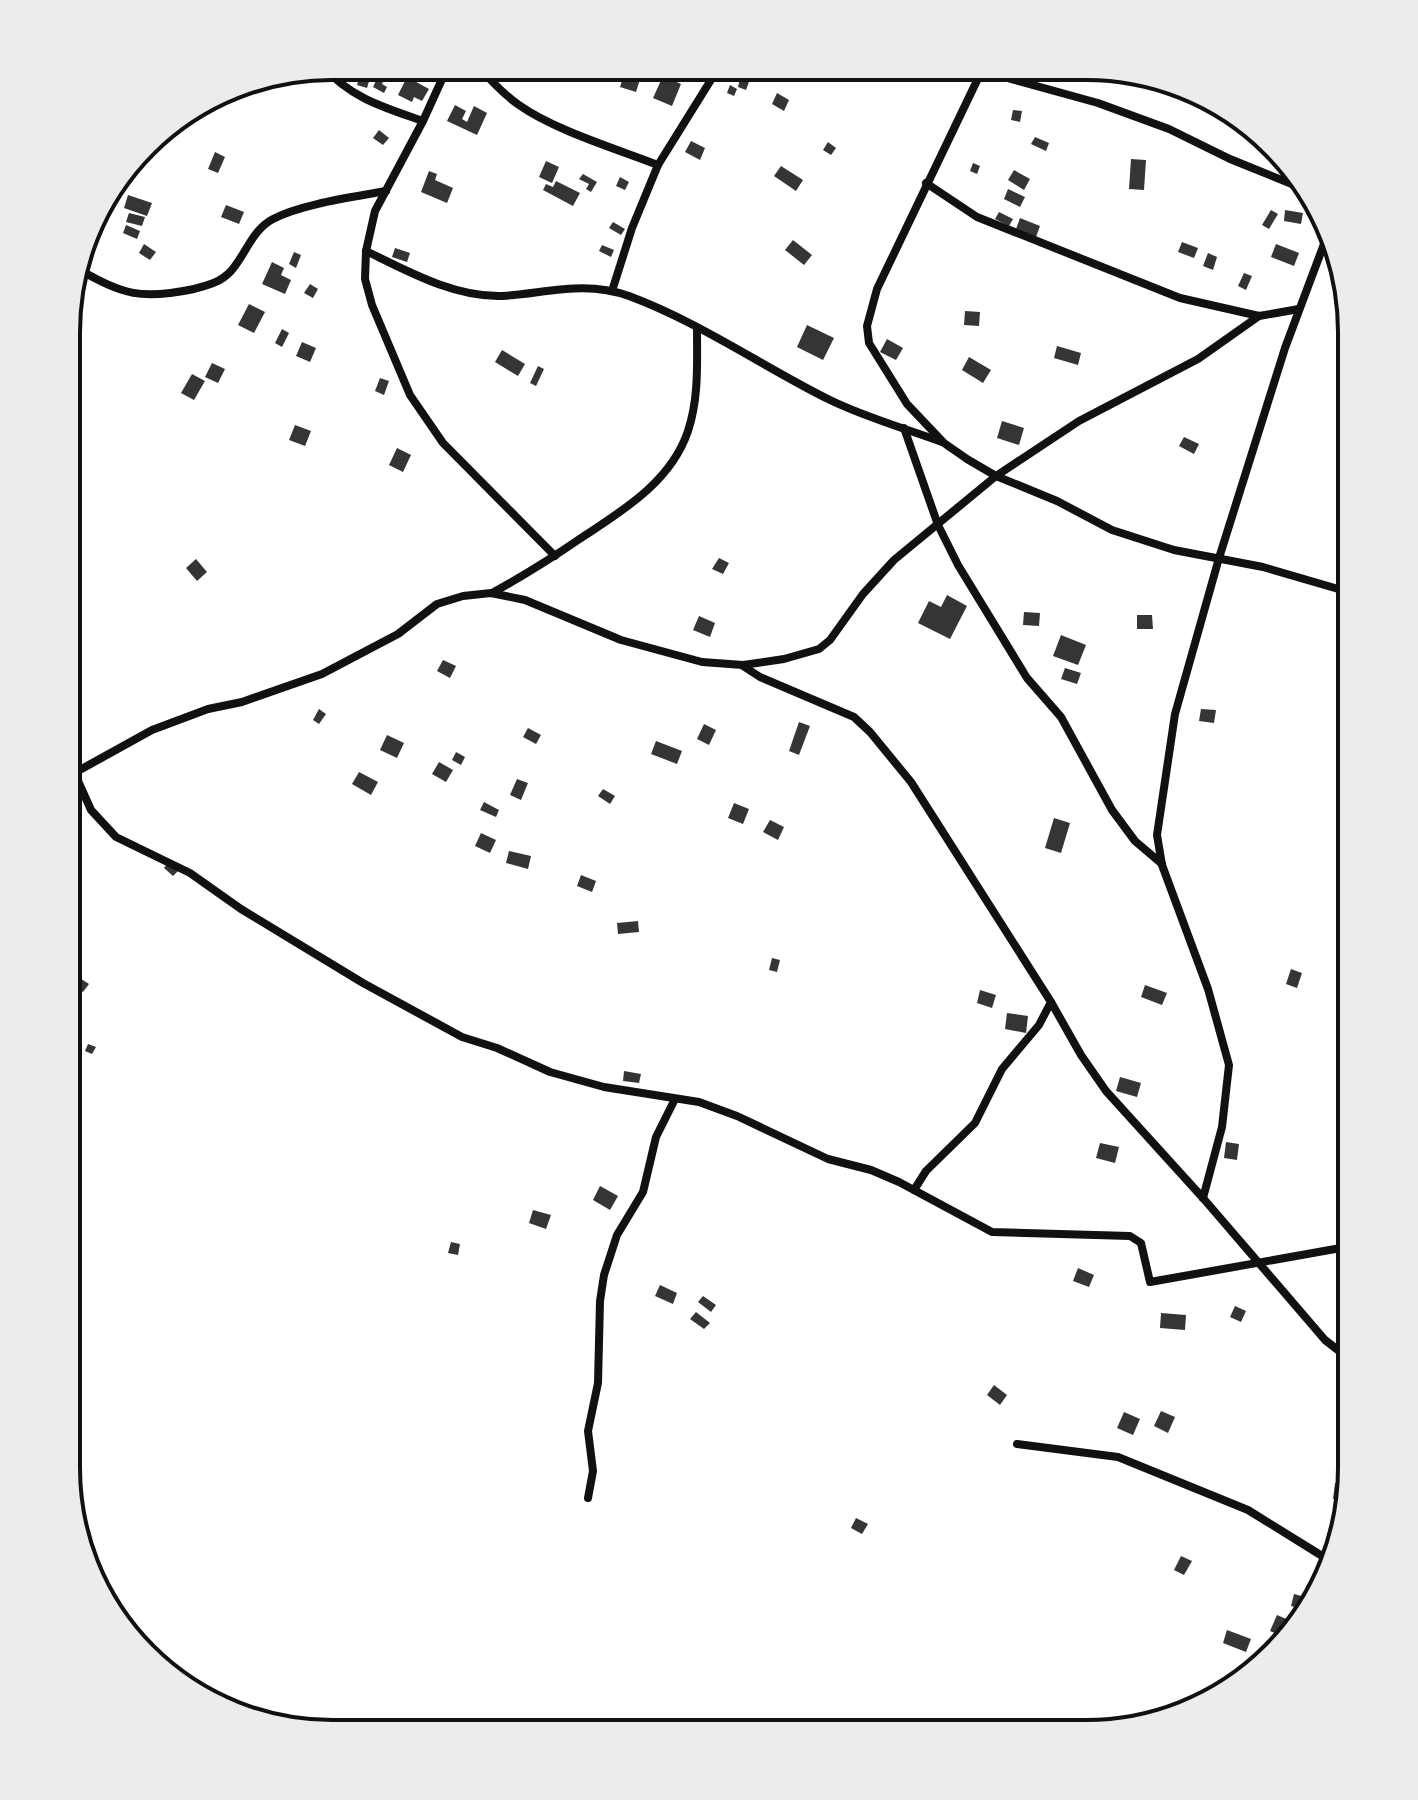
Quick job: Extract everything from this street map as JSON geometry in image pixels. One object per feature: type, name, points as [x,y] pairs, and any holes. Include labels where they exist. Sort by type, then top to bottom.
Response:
[{"type":"street","points":[[338,80],[365,100],[423,121]]},
{"type":"street","points":[[442,80],[375,211],[366,251],[365,279],[372,305],[410,395],[443,443],[555,556]]},
{"type":"street","points":[[490,80],[522,108],[658,165]]},
{"type":"street","points":[[612,291],[632,228],[658,165],[711,80]]},
{"type":"street","points":[[944,443],[900,393],[869,343],[867,326],[877,289],[978,80]]},
{"type":"street","points":[[1018,80],[1098,103],[1169,129],[1289,183]]},
{"type":"street","points":[[926,183],[977,217],[1180,298],[1259,316],[1299,309]]},
{"type":"street","points":[[87,274],[117,289],[143,296],[206,286],[221,281],[233,269],[260,228],[274,218],[386,191]]},
{"type":"street","points":[[1203,1198],[1222,1127],[1229,1065],[1203,976],[1162,865],[1157,835],[1175,714],[1219,558],[1299,309],[1323,247]]},
{"type":"street","points":[[366,251],[424,279],[471,293],[501,296],[595,287],[629,296],[697,328],[832,401],[944,443],[996,476],[1057,501],[1112,530],[1174,550],[1289,574],[1338,589]]},
{"type":"street","points":[[80,769],[152,730],[208,709],[242,702],[322,674],[398,634],[437,604],[463,596],[491,593],[525,600],[621,640],[702,662],[743,665],[784,659],[824,647],[863,594],[894,560],[996,476],[1079,421],[1198,359],[1259,316]]},
{"type":"street","points":[[491,593],[540,568],[635,502],[678,453],[696,400],[697,328]]},
{"type":"street","points":[[904,428],[938,525],[958,565],[1027,678],[1061,717],[1112,810],[1135,841],[1162,865]]},
{"type":"street","points":[[743,665],[760,677],[854,717],[870,732],[911,782],[1106,1091],[1325,1340],[1337,1349]]},
{"type":"street","points":[[80,791],[91,810],[116,837],[190,873],[241,909],[363,983],[462,1037],[497,1048],[550,1072],[604,1087],[699,1102],[737,1116],[828,1159],[871,1170],[992,1232],[1130,1236],[1141,1243],[1150,1282],[1337,1249]]},
{"type":"street","points":[[914,1190],[926,1171],[975,1123],[1002,1069],[1039,1025],[1051,1002]]},
{"type":"street","points":[[588,1498],[593,1471],[588,1431],[598,1383],[600,1301],[604,1275],[617,1235],[643,1192],[656,1137],[675,1099]]},
{"type":"street","points":[[1017,1444],[1118,1457],[1248,1510],[1322,1556]]},
{"type":"building","points":[[358,80],[369,80],[367,88],[357,85]]},
{"type":"building","points":[[376,80],[384,80],[382,84],[387,87],[384,93],[373,87]]},
{"type":"building","points":[[406,80],[412,80],[429,89],[422,101],[414,97],[412,102],[398,95]]},
{"type":"building","points":[[622,80],[640,80],[636,92],[620,87]]},
{"type":"building","points":[[661,80],[681,84],[672,106],[653,98]]},
{"type":"building","points":[[740,80],[749,82],[746,90],[738,87]]},
{"type":"building","points":[[730,85],[737,89],[734,96],[727,93]]},
{"type":"building","points":[[777,93],[789,100],[784,111],[772,104]]},
{"type":"building","points":[[455,105],[466,111],[462,119],[467,122],[474,106],[487,113],[477,135],[447,121]]},
{"type":"building","points":[[1013,110],[1022,111],[1020,122],[1011,120]]},
{"type":"building","points":[[379,130],[389,138],[383,145],[373,138]]},
{"type":"building","points":[[1035,137],[1049,143],[1046,151],[1031,144]]},
{"type":"building","points":[[691,141],[705,148],[700,160],[685,152]]},
{"type":"building","points":[[828,142],[836,148],[831,155],[823,150]]},
{"type":"building","points":[[215,152],[225,157],[218,173],[208,169]]},
{"type":"building","points":[[1131,159],[1146,160],[1144,190],[1129,189]]},
{"type":"building","points":[[546,161],[559,167],[552,183],[539,177]]},
{"type":"building","points":[[973,163],[980,166],[977,174],[970,171]]},
{"type":"building","points":[[781,166],[803,180],[796,191],[774,176]]},
{"type":"building","points":[[1014,170],[1030,179],[1024,190],[1008,180]]},
{"type":"building","points":[[429,171],[437,174],[435,180],[453,188],[447,203],[421,192]]},
{"type":"building","points":[[583,174],[597,182],[591,192],[586,189],[589,184],[579,179]]},
{"type":"building","points":[[620,177],[629,182],[625,190],[616,186]]},
{"type":"building","points":[[556,181],[580,193],[573,206],[543,190],[546,184],[553,187]]},
{"type":"building","points":[[1008,189],[1025,197],[1020,207],[1004,199]]},
{"type":"building","points":[[128,195],[152,203],[147,216],[124,208]]},
{"type":"building","points":[[226,205],[244,212],[239,224],[221,217]]},
{"type":"building","points":[[1271,210],[1278,214],[1269,229],[1262,225]]},
{"type":"building","points":[[1285,210],[1303,213],[1301,224],[1284,221]]},
{"type":"building","points":[[999,212],[1013,219],[1009,226],[995,219]]},
{"type":"building","points":[[129,213],[145,217],[142,226],[126,222]]},
{"type":"building","points":[[1020,218],[1040,226],[1036,237],[1016,229]]},
{"type":"building","points":[[613,222],[625,229],[621,235],[609,228]]},
{"type":"building","points":[[126,225],[140,231],[137,239],[123,233]]},
{"type":"building","points":[[793,240],[812,255],[804,265],[785,250]]},
{"type":"building","points":[[1182,242],[1198,248],[1194,258],[1178,252]]},
{"type":"building","points":[[144,244],[156,252],[150,260],[139,253]]},
{"type":"building","points":[[1276,244],[1299,253],[1294,266],[1271,257]]},
{"type":"building","points":[[602,245],[614,250],[611,257],[599,251]]},
{"type":"building","points":[[395,248],[410,253],[407,262],[392,257]]},
{"type":"building","points":[[294,252],[301,255],[296,268],[289,264]]},
{"type":"building","points":[[1208,253],[1217,257],[1213,270],[1203,266]]},
{"type":"building","points":[[272,262],[284,268],[281,275],[291,280],[285,294],[262,284]]},
{"type":"building","points":[[1244,273],[1252,276],[1246,290],[1238,286]]},
{"type":"building","points":[[310,284],[318,289],[313,298],[304,293]]},
{"type":"building","points":[[249,304],[265,312],[254,333],[238,325]]},
{"type":"building","points":[[965,311],[980,312],[979,326],[964,325]]},
{"type":"building","points":[[807,325],[834,338],[823,360],[797,347]]},
{"type":"building","points":[[282,329],[289,333],[282,347],[275,343]]},
{"type":"building","points":[[887,339],[903,348],[896,360],[880,352]]},
{"type":"building","points":[[302,342],[316,348],[310,362],[296,356]]},
{"type":"building","points":[[1057,346],[1081,353],[1078,365],[1054,358]]},
{"type":"building","points":[[502,350],[525,364],[518,376],[495,362]]},
{"type":"building","points":[[969,357],[991,370],[983,383],[962,370]]},
{"type":"building","points":[[212,363],[225,369],[218,383],[205,377]]},
{"type":"building","points":[[538,366],[544,369],[536,386],[530,383]]},
{"type":"building","points":[[192,374],[205,381],[194,400],[181,393]]},
{"type":"building","points":[[380,378],[389,381],[384,395],[375,391]]},
{"type":"building","points":[[1002,421],[1024,428],[1019,445],[997,438]]},
{"type":"building","points":[[295,425],[311,431],[305,446],[289,440]]},
{"type":"building","points":[[1184,437],[1199,444],[1194,454],[1179,446]]},
{"type":"building","points":[[397,448],[411,455],[403,472],[389,465]]},
{"type":"building","points":[[719,558],[729,563],[723,574],[712,569]]},
{"type":"building","points":[[196,559],[207,572],[197,581],[186,568]]},
{"type":"building","points":[[947,595],[967,606],[950,639],[918,623],[929,601],[941,607]]},
{"type":"building","points":[[1024,612],[1040,613],[1039,626],[1023,625]]},
{"type":"building","points":[[1137,615],[1152,615],[1153,629],[1137,629]]},
{"type":"building","points":[[699,616],[715,623],[710,637],[693,630]]},
{"type":"building","points":[[1061,635],[1086,645],[1078,665],[1053,656]]},
{"type":"building","points":[[443,660],[456,666],[450,678],[437,671]]},
{"type":"building","points":[[1065,668],[1081,673],[1077,684],[1061,679]]},
{"type":"building","points":[[319,709],[326,714],[319,724],[313,720]]},
{"type":"building","points":[[1201,709],[1216,710],[1214,723],[1199,721]]},
{"type":"building","points":[[799,722],[810,726],[799,755],[789,751]]},
{"type":"building","points":[[704,724],[716,730],[709,745],[697,739]]},
{"type":"building","points":[[528,728],[541,735],[536,744],[523,737]]},
{"type":"building","points":[[387,735],[404,743],[397,758],[380,750]]},
{"type":"building","points":[[656,741],[682,751],[677,764],[651,754]]},
{"type":"building","points":[[456,752],[465,757],[461,765],[452,760]]},
{"type":"building","points":[[439,762],[453,770],[446,782],[432,774]]},
{"type":"building","points":[[359,772],[378,782],[371,795],[352,784]]},
{"type":"building","points":[[517,779],[528,783],[521,800],[510,795]]},
{"type":"building","points":[[603,789],[615,796],[610,804],[598,796]]},
{"type":"building","points":[[484,802],[499,810],[496,817],[480,810]]},
{"type":"building","points":[[734,803],[749,809],[743,824],[728,818]]},
{"type":"building","points":[[1054,818],[1070,823],[1061,853],[1045,848]]},
{"type":"building","points":[[770,820],[784,827],[778,840],[763,832]]},
{"type":"building","points":[[481,833],[496,840],[490,853],[475,846]]},
{"type":"building","points":[[509,851],[531,856],[528,869],[506,863]]},
{"type":"building","points":[[170,860],[180,869],[173,876],[164,868]]},
{"type":"building","points":[[581,875],[596,881],[592,892],[577,886]]},
{"type":"building","points":[[638,921],[639,932],[618,934],[617,923]]},
{"type":"building","points":[[772,958],[780,960],[777,972],[769,970]]},
{"type":"building","points":[[1291,969],[1302,973],[1297,988],[1286,984]]},
{"type":"building","points":[[80,978],[89,984],[83,992],[80,990]]},
{"type":"building","points":[[1145,985],[1167,993],[1162,1005],[1141,997]]},
{"type":"building","points":[[980,990],[996,995],[992,1008],[977,1003]]},
{"type":"building","points":[[1007,1013],[1028,1016],[1026,1033],[1005,1029]]},
{"type":"building","points":[[88,1044],[96,1047],[92,1054],[85,1051]]},
{"type":"building","points":[[624,1071],[641,1074],[639,1083],[623,1081]]},
{"type":"building","points":[[1120,1077],[1141,1083],[1137,1097],[1116,1091]]},
{"type":"building","points":[[1226,1142],[1239,1144],[1237,1160],[1224,1158]]},
{"type":"building","points":[[1100,1143],[1119,1147],[1115,1163],[1096,1158]]},
{"type":"building","points":[[600,1186],[618,1196],[610,1210],[593,1200]]},
{"type":"building","points":[[533,1210],[551,1215],[546,1229],[529,1223]]},
{"type":"building","points":[[451,1242],[460,1244],[458,1255],[448,1253]]},
{"type":"building","points":[[1078,1268],[1094,1275],[1089,1287],[1073,1281]]},
{"type":"building","points":[[660,1285],[677,1293],[673,1304],[655,1296]]},
{"type":"building","points":[[703,1296],[716,1305],[711,1312],[698,1302]]},
{"type":"building","points":[[1235,1306],[1246,1311],[1241,1322],[1230,1317]]},
{"type":"building","points":[[696,1312],[710,1323],[704,1329],[690,1319]]},
{"type":"building","points":[[1161,1313],[1186,1315],[1185,1330],[1160,1328]]},
{"type":"building","points":[[994,1385],[1007,1395],[1000,1405],[987,1395]]},
{"type":"building","points":[[1161,1411],[1175,1417],[1168,1433],[1154,1426]]},
{"type":"building","points":[[1124,1412],[1140,1419],[1133,1435],[1117,1428]]},
{"type":"building","points":[[856,1518],[868,1524],[862,1534],[851,1528]]},
{"type":"building","points":[[1181,1556],[1192,1561],[1184,1575],[1174,1570]]},
{"type":"building","points":[[1294,1594],[1303,1596],[1296,1607],[1291,1606]]},
{"type":"building","points":[[1277,1615],[1288,1620],[1276,1633],[1270,1631]]},
{"type":"building","points":[[1227,1630],[1251,1639],[1246,1652],[1223,1643]]}]
